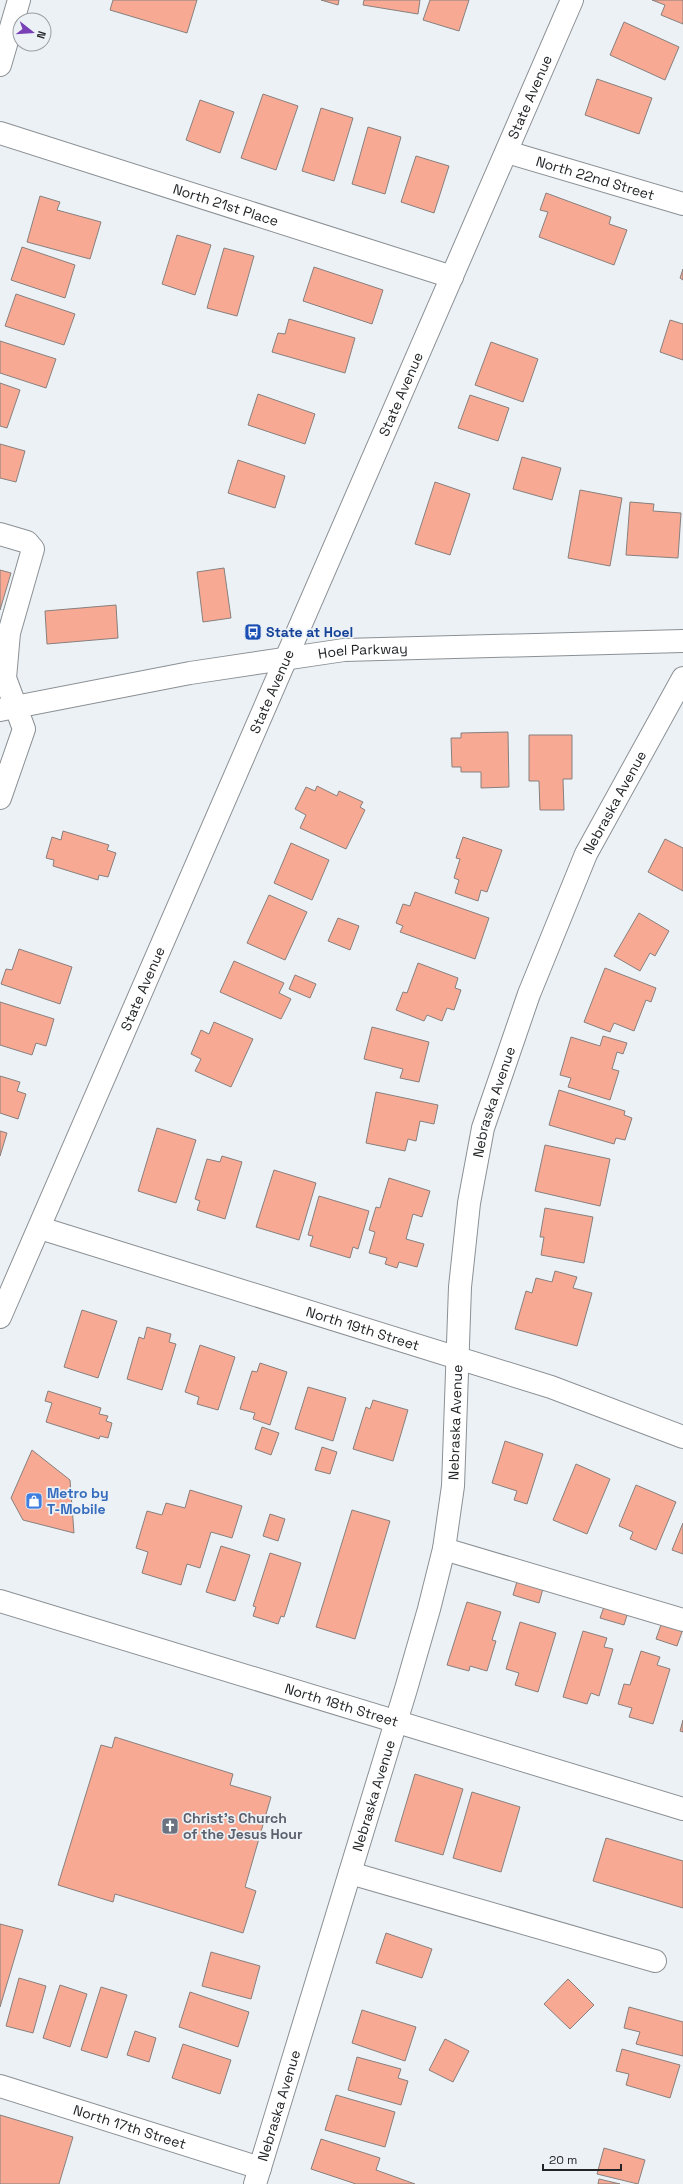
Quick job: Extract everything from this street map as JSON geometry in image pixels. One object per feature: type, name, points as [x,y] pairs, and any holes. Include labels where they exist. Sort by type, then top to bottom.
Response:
[{"type":"street","points":[[0,65],[19,0]]},
{"type":"street","name":"State Avenue","points":[[0,1317],[40,1228],[572,0]]},
{"type":"street","name":"North 21st Place","points":[[0,133],[452,277]]},
{"type":"street","name":"North 22nd Street","points":[[507,152],[683,204]]},
{"type":"street","points":[[0,534],[27,542],[33,549],[9,633],[5,678],[8,709],[24,729],[0,798]]},
{"type":"street","name":"Hoel Parkway","points":[[8,709],[190,673],[344,650],[683,641]]},
{"type":"street","name":"Nebraska Avenue","points":[[257,2176],[396,1721],[429,1609],[444,1549],[453,1486],[460,1288],[469,1203],[483,1128],[529,994],[586,854],[683,678]]},
{"type":"street","name":"North 19th Street","points":[[40,1228],[458,1360],[551,1387],[683,1437]]},
{"type":"street","points":[[444,1549],[683,1620]]},
{"type":"street","name":"North 18th Street","points":[[0,1601],[683,1809]]},
{"type":"street","points":[[350,1873],[655,1961]]},
{"type":"street","name":"North 17th Street","points":[[0,2086],[257,2176]]},
{"type":"building","points":[[113,0],[197,0],[187,33],[110,10]]},
{"type":"building","points":[[321,0],[339,0],[338,5]]},
{"type":"building","points":[[364,0],[420,0],[418,14],[363,5]]},
{"type":"building","points":[[430,0],[469,0],[459,31],[423,20]]},
{"type":"building","points":[[652,0],[683,0],[683,24],[661,15],[665,5]]},
{"type":"building","points":[[624,22],[679,47],[665,80],[610,55]]},
{"type":"building","points":[[597,79],[652,98],[639,134],[585,115]]},
{"type":"building","points":[[263,94],[298,106],[276,170],[241,158]]},
{"type":"building","points":[[200,100],[234,112],[220,153],[186,140]]},
{"type":"building","points":[[321,108],[353,118],[334,181],[302,171]]},
{"type":"building","points":[[368,127],[401,137],[385,194],[352,184]]},
{"type":"building","points":[[416,156],[449,166],[434,213],[401,202]]},
{"type":"building","points":[[546,193],[611,217],[609,224],[627,230],[614,265],[539,237],[548,212],[540,210]]},
{"type":"building","points":[[40,196],[60,202],[57,210],[101,222],[90,259],[27,242]]},
{"type":"building","points":[[177,235],[211,245],[195,295],[162,284]]},
{"type":"building","points":[[22,247],[75,265],[65,298],[11,280]]},
{"type":"building","points":[[224,248],[254,256],[237,316],[207,308]]},
{"type":"building","points":[[314,267],[383,290],[372,324],[303,301]]},
{"type":"building","points":[[683,269],[683,280],[680,278]]},
{"type":"building","points":[[16,294],[75,314],[64,345],[5,326]]},
{"type":"building","points":[[289,319],[355,338],[345,373],[272,352],[278,333],[285,334]]},
{"type":"building","points":[[670,320],[683,324],[683,360],[660,352]]},
{"type":"building","points":[[0,341],[56,359],[46,388],[0,373]]},
{"type":"building","points":[[491,342],[538,359],[523,402],[475,385]]},
{"type":"building","points":[[0,383],[20,390],[7,428],[0,426]]},
{"type":"building","points":[[258,394],[315,414],[305,444],[248,425]]},
{"type":"building","points":[[470,395],[509,408],[498,441],[458,428]]},
{"type":"building","points":[[0,444],[25,451],[16,482],[0,478]]},
{"type":"building","points":[[522,457],[561,468],[552,500],[513,489]]},
{"type":"building","points":[[238,460],[285,476],[275,508],[228,493]]},
{"type":"building","points":[[435,482],[470,494],[450,555],[415,544]]},
{"type":"building","points":[[580,490],[622,498],[610,566],[568,558]]},
{"type":"building","points":[[630,502],[654,504],[653,511],[681,513],[678,558],[626,555]]},
{"type":"building","points":[[224,568],[231,618],[203,622],[197,572]]},
{"type":"building","points":[[0,570],[11,573],[0,610]]},
{"type":"building","points":[[116,605],[118,638],[47,644],[45,611]]},
{"type":"building","points":[[508,732],[509,787],[481,788],[481,772],[461,772],[461,767],[452,767],[451,738],[461,738],[461,733]]},
{"type":"building","points":[[529,735],[572,735],[572,779],[563,779],[564,810],[540,810],[539,781],[529,781]]},
{"type":"building","points":[[317,786],[337,796],[339,791],[363,802],[360,807],[365,810],[346,849],[300,828],[306,815],[295,809],[306,787],[315,791]]},
{"type":"building","points":[[63,831],[109,845],[107,850],[116,853],[108,877],[99,875],[98,880],[53,866],[54,860],[46,858],[52,837],[61,840]]},
{"type":"building","points":[[463,837],[502,850],[487,892],[481,890],[478,901],[455,893],[459,880],[454,878],[460,859],[456,858]]},
{"type":"building","points":[[665,839],[683,848],[683,891],[648,872]]},
{"type":"building","points":[[291,843],[329,860],[312,900],[274,883]]},
{"type":"building","points":[[415,892],[489,918],[475,959],[400,932],[403,926],[396,923],[403,904],[410,906]]},
{"type":"building","points":[[269,895],[307,912],[285,960],[247,943]]},
{"type":"building","points":[[639,913],[669,931],[655,956],[650,953],[640,971],[614,956]]},
{"type":"building","points":[[338,918],[359,926],[350,950],[328,941]]},
{"type":"building","points":[[19,949],[72,967],[60,1004],[1,984],[6,969],[12,970]]},
{"type":"building","points":[[234,961],[284,983],[279,993],[291,999],[281,1019],[220,992]]},
{"type":"building","points":[[418,963],[458,978],[455,988],[461,990],[454,1010],[447,1008],[442,1021],[427,1015],[424,1021],[396,1010],[403,992],[407,993]]},
{"type":"building","points":[[605,968],[656,988],[651,1002],[646,1000],[634,1031],[614,1023],[610,1032],[584,1022]]},
{"type":"building","points":[[295,975],[316,984],[310,998],[289,989]]},
{"type":"building","points":[[0,1002],[54,1019],[46,1046],[36,1043],[32,1055],[0,1045]]},
{"type":"building","points":[[214,1022],[253,1039],[231,1087],[195,1071],[201,1059],[191,1054],[201,1030],[209,1034]]},
{"type":"building","points":[[372,1027],[429,1042],[419,1082],[400,1078],[403,1069],[364,1059]]},
{"type":"building","points":[[603,1036],[627,1043],[623,1054],[617,1052],[612,1069],[619,1071],[610,1100],[568,1087],[571,1078],[560,1075],[571,1037],[600,1046]]},
{"type":"building","points":[[0,1076],[20,1082],[17,1091],[26,1094],[18,1119],[0,1113]]},
{"type":"building","points":[[559,1090],[625,1111],[624,1115],[632,1118],[625,1140],[616,1138],[614,1144],[549,1125]]},
{"type":"building","points":[[376,1092],[438,1105],[434,1124],[420,1121],[416,1141],[408,1139],[405,1151],[366,1143]]},
{"type":"building","points":[[157,1128],[196,1140],[176,1203],[138,1191]]},
{"type":"building","points":[[0,1131],[7,1133],[0,1156]]},
{"type":"building","points":[[545,1145],[610,1159],[600,1206],[535,1191]]},
{"type":"building","points":[[222,1156],[242,1162],[225,1219],[197,1210],[200,1201],[195,1199],[207,1159],[220,1162]]},
{"type":"building","points":[[274,1170],[316,1183],[299,1240],[256,1227]]},
{"type":"building","points":[[389,1178],[430,1191],[422,1217],[413,1214],[406,1239],[424,1244],[417,1267],[399,1262],[397,1268],[385,1264],[387,1258],[369,1253],[375,1232],[369,1230],[376,1207],[380,1208]]},
{"type":"building","points":[[319,1196],[369,1211],[358,1249],[353,1247],[350,1258],[310,1246],[313,1236],[308,1235]]},
{"type":"building","points":[[545,1208],[593,1217],[584,1263],[541,1255],[544,1237],[540,1237]]},
{"type":"building","points":[[555,1271],[577,1277],[573,1288],[592,1293],[577,1346],[515,1329],[526,1291],[532,1293],[536,1278],[552,1282]]},
{"type":"building","points":[[82,1310],[117,1321],[98,1378],[64,1367]]},
{"type":"building","points":[[147,1327],[171,1334],[169,1342],[176,1344],[162,1390],[127,1379],[139,1337],[144,1339]]},
{"type":"building","points":[[200,1345],[235,1357],[218,1410],[197,1404],[199,1397],[185,1392]]},
{"type":"building","points":[[260,1363],[287,1372],[270,1425],[253,1419],[255,1413],[240,1409],[252,1371],[257,1372]]},
{"type":"building","points":[[308,1387],[346,1398],[333,1441],[295,1429]]},
{"type":"building","points":[[48,1391],[101,1408],[99,1414],[108,1416],[106,1421],[112,1423],[108,1438],[100,1436],[99,1439],[46,1422],[52,1403],[45,1401]]},
{"type":"building","points":[[373,1400],[408,1410],[393,1461],[353,1449],[366,1407],[370,1409]]},
{"type":"building","points":[[262,1427],[279,1433],[271,1455],[255,1449]]},
{"type":"building","points":[[505,1441],[543,1454],[527,1504],[514,1500],[517,1491],[492,1483]]},
{"type":"building","points":[[322,1447],[337,1452],[330,1474],[315,1470]]},
{"type":"building","points":[[32,1450],[70,1480],[74,1533],[23,1520],[11,1498]]},
{"type":"building","points":[[576,1464],[610,1479],[587,1534],[553,1520]]},
{"type":"building","points":[[636,1485],[676,1502],[656,1550],[630,1539],[633,1532],[619,1526]]},
{"type":"building","points":[[190,1490],[242,1506],[232,1538],[211,1532],[200,1568],[187,1564],[181,1585],[142,1573],[148,1552],[136,1548],[147,1511],[162,1515],[166,1503],[185,1508]]},
{"type":"building","points":[[352,1510],[390,1521],[355,1639],[316,1627]]},
{"type":"building","points":[[270,1514],[285,1519],[278,1541],[263,1536]]},
{"type":"building","points":[[683,1523],[683,1554],[672,1550]]},
{"type":"building","points":[[221,1546],[250,1555],[235,1601],[206,1592]]},
{"type":"building","points":[[270,1553],[301,1563],[284,1617],[281,1616],[278,1624],[253,1616],[256,1607],[253,1606]]},
{"type":"building","points":[[518,1578],[544,1585],[539,1603],[513,1595]]},
{"type":"building","points":[[467,1602],[501,1612],[492,1640],[496,1641],[487,1671],[470,1666],[469,1671],[447,1665]]},
{"type":"building","points":[[605,1604],[628,1612],[624,1625],[600,1618]]},
{"type":"building","points":[[520,1622],[556,1633],[538,1692],[515,1685],[519,1673],[506,1669]]},
{"type":"building","points":[[662,1622],[683,1629],[677,1646],[656,1639]]},
{"type":"building","points":[[583,1631],[607,1638],[604,1647],[613,1649],[599,1696],[591,1693],[587,1704],[563,1697]]},
{"type":"building","points":[[641,1651],[660,1657],[657,1665],[670,1669],[653,1724],[629,1717],[632,1708],[618,1704],[624,1684],[630,1685]]},
{"type":"building","points":[[683,1720],[683,1732],[680,1731]]},
{"type":"building","points":[[115,1737],[233,1774],[230,1785],[271,1797],[245,1887],[256,1891],[243,1933],[115,1894],[113,1902],[58,1885],[101,1745],[112,1748]]},
{"type":"building","points":[[415,1774],[463,1789],[443,1855],[395,1841]]},
{"type":"building","points":[[472,1792],[520,1807],[501,1872],[453,1858]]},
{"type":"building","points":[[606,1838],[683,1861],[683,1908],[593,1881]]},
{"type":"building","points":[[0,1924],[23,1930],[0,2007]]},
{"type":"building","points":[[386,1933],[432,1949],[422,1978],[376,1963]]},
{"type":"building","points":[[211,1952],[260,1966],[251,1999],[202,1986]]},
{"type":"building","points":[[19,1978],[46,1986],[33,2033],[6,2026]]},
{"type":"building","points":[[568,1979],[594,2005],[570,2029],[544,2004]]},
{"type":"building","points":[[60,1985],[87,1994],[70,2047],[43,2038]]},
{"type":"building","points":[[101,1987],[127,1995],[107,2058],[81,2050]]},
{"type":"building","points":[[190,1992],[249,2012],[238,2047],[179,2027]]},
{"type":"building","points":[[629,2007],[683,2022],[683,2056],[636,2044],[640,2032],[624,2028]]},
{"type":"building","points":[[362,2010],[416,2027],[405,2061],[352,2043]]},
{"type":"building","points":[[135,2031],[156,2038],[149,2062],[127,2055]]},
{"type":"building","points":[[445,2039],[469,2051],[453,2082],[429,2070]]},
{"type":"building","points":[[183,2044],[231,2060],[220,2094],[172,2078]]},
{"type":"building","points":[[622,2049],[680,2065],[670,2098],[626,2085],[629,2074],[616,2071]]},
{"type":"building","points":[[357,2057],[401,2069],[398,2078],[408,2081],[401,2105],[348,2090]]},
{"type":"building","points":[[336,2095],[395,2112],[385,2147],[325,2130]]},
{"type":"building","points":[[0,2115],[73,2137],[59,2184],[0,2184]]},
{"type":"building","points":[[321,2139],[380,2158],[376,2170],[415,2184],[356,2184],[311,2169]]},
{"type":"building","points":[[604,2148],[645,2160],[638,2184],[597,2174]]},
{"type":"building","points":[[599,2179],[620,2184],[598,2184]]},
{"type":"place","name":"State at Hoel","points":[[253,632]]},
{"type":"place","name":"Metro by T-Mobile","points":[[34,1501]]},
{"type":"place","name":"Christ's Church of the Jesus Hour","points":[[170,1826]]}]
